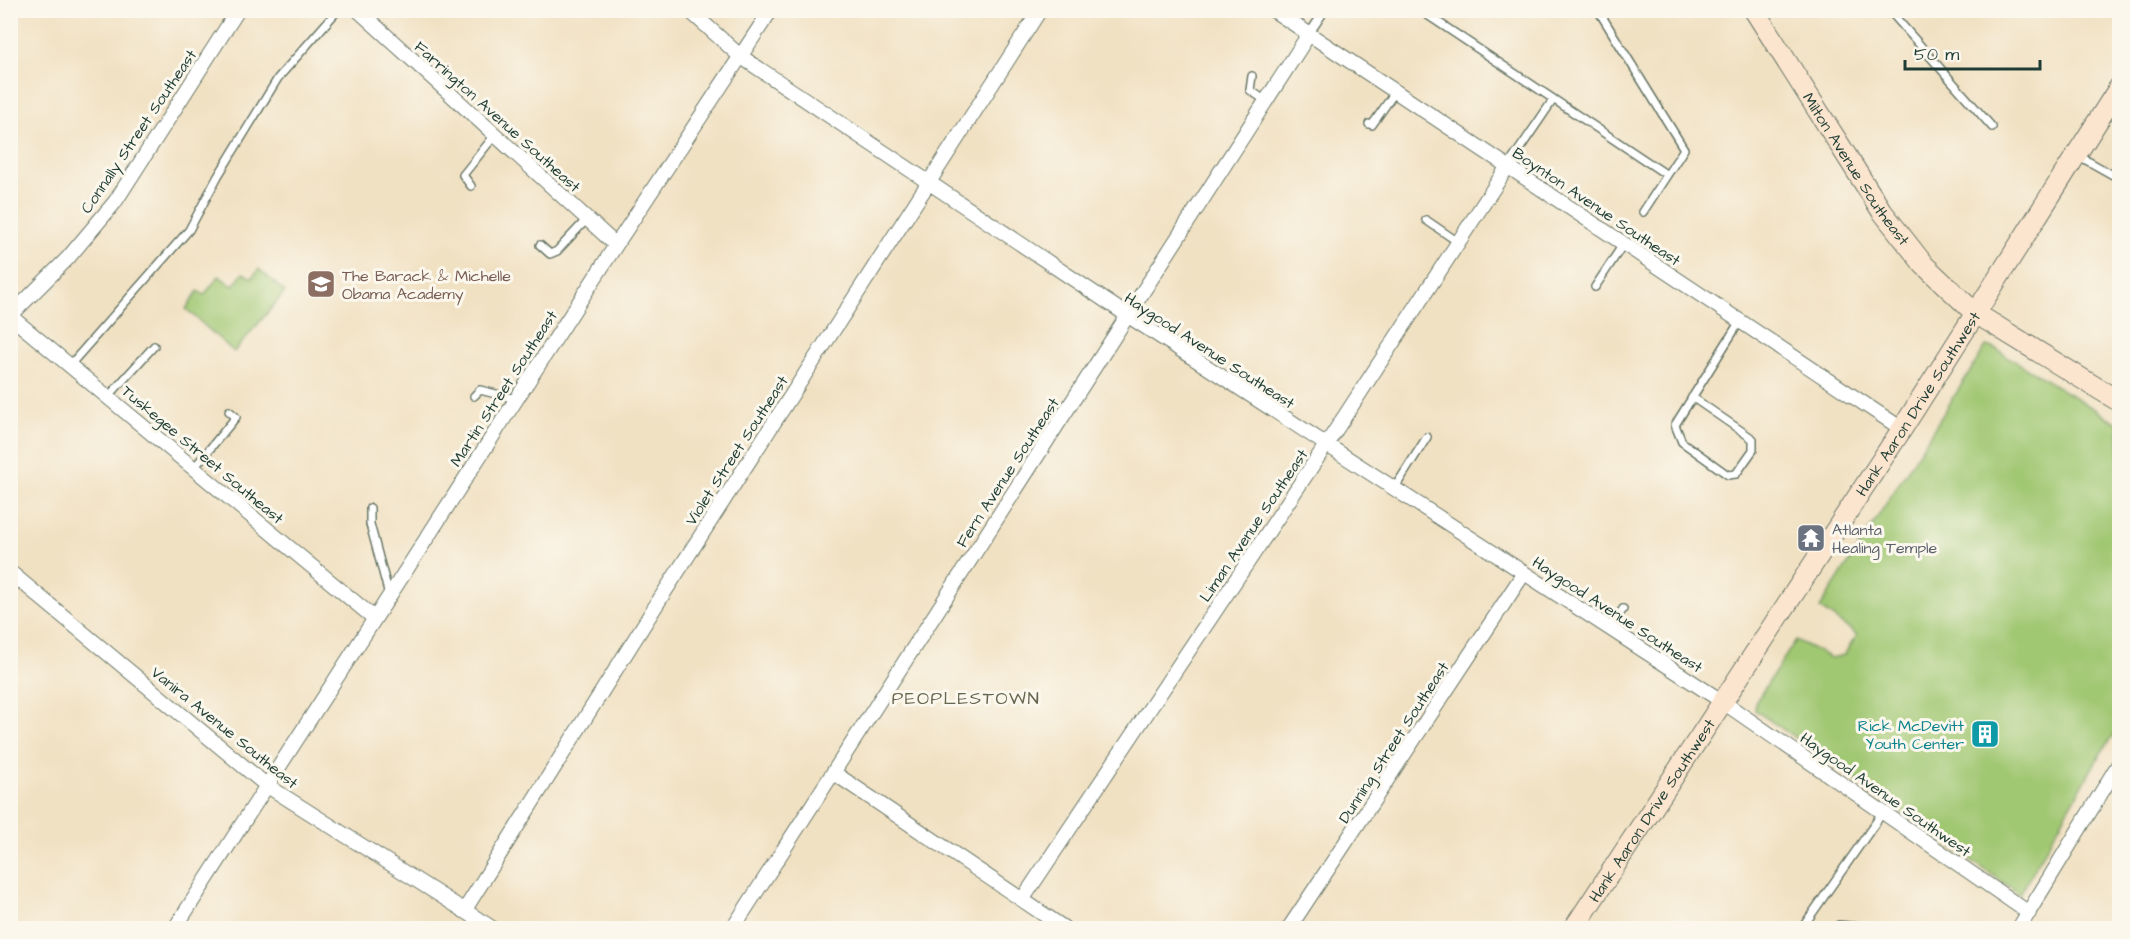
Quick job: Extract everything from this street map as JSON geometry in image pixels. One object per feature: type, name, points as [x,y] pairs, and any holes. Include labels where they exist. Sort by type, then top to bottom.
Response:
[{"type":"main road","name":"Milton Avenue Southeast","points":[[1758,12],[1881,210],[1924,265],[1975,314],[2120,402]]},
{"type":"main road","name":"Hank Aaron Drive Southwest","points":[[1574,928],[1902,429],[2117,95]]},
{"type":"street","name":"Connally Street Southeast","points":[[10,316],[68,258],[115,202],[238,10]]},
{"type":"street","name":"Farrington Avenue Southeast","points":[[358,10],[616,245]]},
{"type":"street","name":"Haygood Avenue Southeast","points":[[689,10],[740,56],[929,184],[1723,702]]},
{"type":"street","name":"Martin Street Southeast","points":[[175,928],[516,399],[771,10]]},
{"type":"street","name":"Violet Street Southeast","points":[[464,910],[660,599],[1040,10]]},
{"type":"street","name":"Boynton Avenue Southeast","points":[[1274,10],[1902,429]]},
{"type":"street","name":"Fern Avenue Southeast","points":[[733,928],[1309,34]]},
{"type":"street","name":"Liman Avenue Southeast","points":[[1022,900],[1326,445],[1508,166]]},
{"type":"street","name":"Tuskegee Street Southeast","points":[[10,316],[374,618]]},
{"type":"street","name":"Vanira Avenue Southeast","points":[[10,572],[266,785],[492,928]]},
{"type":"street","name":"Dunning Street Southeast","points":[[1290,928],[1524,573]]},
{"type":"street","name":"Haygood Avenue Southwest","points":[[1723,702],[2029,914]]},
{"type":"street","points":[[2019,928],[2120,762]]},
{"type":"street","points":[[834,773],[1064,928]]},
{"type":"lane","points":[[70,365],[189,230],[218,176],[278,78],[338,10]]},
{"type":"lane","points":[[1309,34],[1325,10]]},
{"type":"lane","points":[[1420,10],[1667,175]]},
{"type":"lane","points":[[1598,10],[1684,149],[1642,212]]},
{"type":"lane","points":[[1889,10],[1992,127]]},
{"type":"lane","points":[[1252,76],[1250,90],[1266,101]]},
{"type":"lane","points":[[1369,124],[1372,125],[1395,92]]},
{"type":"lane","points":[[1508,166],[1553,100]]},
{"type":"lane","points":[[471,186],[463,176],[495,135]]},
{"type":"lane","points":[[2077,154],[2120,179]]},
{"type":"lane","points":[[540,245],[550,254],[557,251],[587,219]]},
{"type":"lane","points":[[1426,220],[1458,242]]},
{"type":"lane","points":[[1595,287],[1624,243]]},
{"type":"lane","points":[[1692,397],[1753,439],[1753,450],[1736,474],[1728,475],[1682,442],[1676,433],[1675,424],[1692,397],[1740,321]]},
{"type":"lane","points":[[108,397],[154,346]]},
{"type":"lane","points":[[474,396],[480,390],[516,399]]},
{"type":"lane","points":[[194,468],[236,417],[229,411]]},
{"type":"lane","points":[[1394,489],[1427,437]]},
{"type":"lane","points":[[370,508],[370,524],[389,595]]},
{"type":"lane","points":[[1610,629],[1623,609]]},
{"type":"lane","points":[[1802,928],[1883,812]]},
{"type":"lane","points":[[1838,928],[1839,925],[1871,928]]},
{"type":"green space","points":[[259,269],[285,292],[234,352],[186,309],[198,291],[204,295],[219,276],[233,286],[243,273],[252,278]]},
{"type":"green space","points":[[1986,346],[1994,348],[2119,424],[2119,728],[2101,753],[2020,894],[1755,710],[1755,703],[1796,640],[1831,658],[1844,655],[1857,635],[1820,608]]},
{"type":"place","name":"The Barack & Michelle Obama Academy","points":[[321,284]]},
{"type":"place","name":"Atlanta Healing Temple","points":[[1811,538]]},
{"type":"place","name":"Rick McDevitt Youth Center","points":[[1985,734]]},
{"type":"district","name":"PEOPLESTOWN","points":[[966,698]]}]
